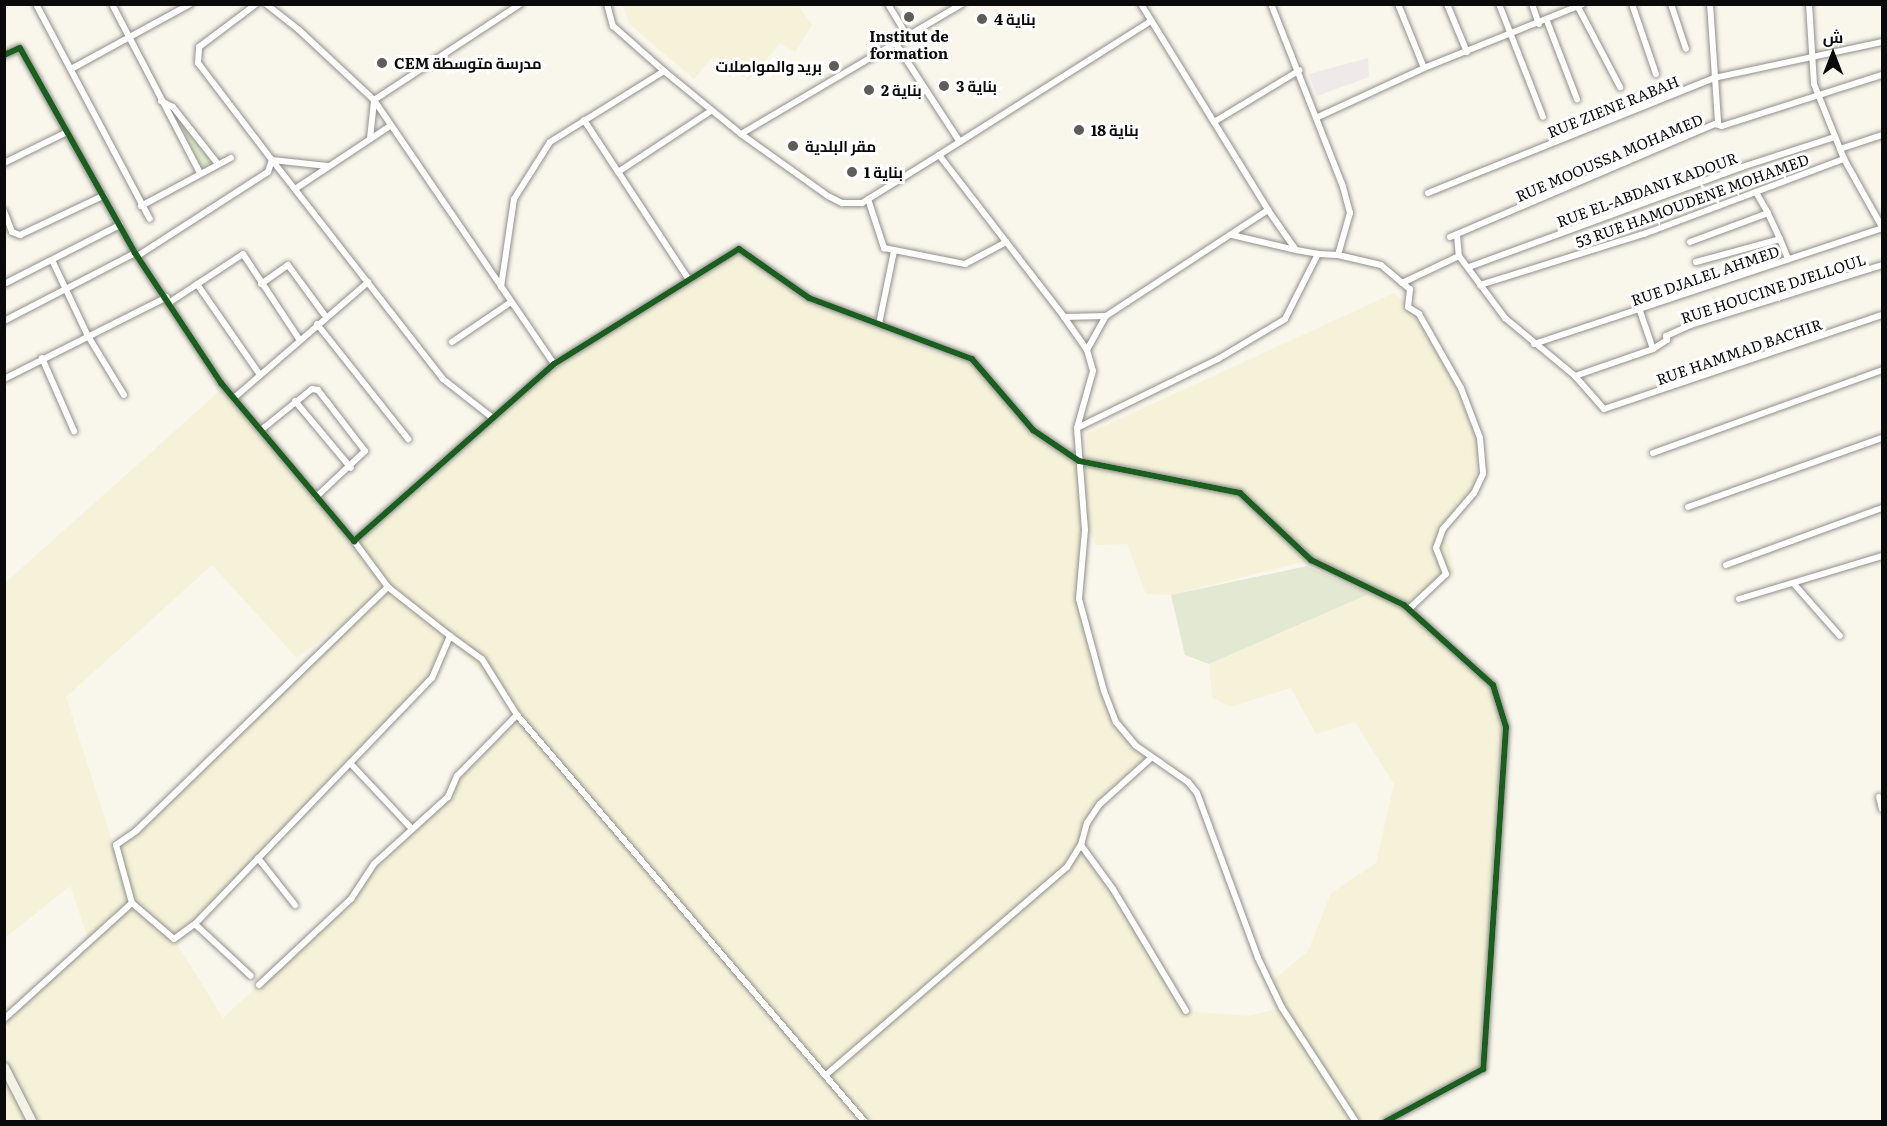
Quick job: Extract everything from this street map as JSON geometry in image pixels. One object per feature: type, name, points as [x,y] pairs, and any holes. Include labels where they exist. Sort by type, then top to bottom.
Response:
[{"type":"street","points":[[36,4],[141,206],[150,219]]},
{"type":"street","points":[[112,4],[200,173]]},
{"type":"street","points":[[71,69],[180,7],[190,4]]},
{"type":"street","points":[[256,4],[199,47],[198,63],[443,379],[493,418]]},
{"type":"street","points":[[266,4],[299,30],[374,100],[554,364]]},
{"type":"street","points":[[374,100],[520,4]]},
{"type":"street","points":[[607,4],[613,26],[711,111],[828,196],[852,204],[868,199],[1152,21]]},
{"type":"street","points":[[888,4],[908,37]]},
{"type":"street","points":[[741,134],[962,4]]},
{"type":"street","points":[[1141,4],[1268,210],[1296,250]]},
{"type":"street","points":[[1271,4],[1318,117],[1350,213],[1338,255]]},
{"type":"street","points":[[1398,4],[1424,68]]},
{"type":"street","points":[[1446,4],[1467,52]]},
{"type":"street","points":[[1499,4],[1509,36],[1543,117]]},
{"type":"street","points":[[1532,4],[1539,24]]},
{"type":"street","points":[[1632,4],[1656,74]]},
{"type":"street","points":[[1671,4],[1686,49]]},
{"type":"street","points":[[1710,4],[1718,122]]},
{"type":"street","points":[[1809,4],[1812,56],[1818,95],[1844,159],[1882,228]]},
{"type":"street","points":[[1318,117],[1424,68],[1547,21],[1579,5],[1620,87]]},
{"type":"street","points":[[1547,21],[1577,99]]},
{"type":"street","name":"RUE ZIENE RABAH","points":[[1428,193],[1716,77],[1882,42]]},
{"type":"street","points":[[896,44],[960,142]]},
{"type":"street","points":[[4,55],[20,48],[137,254],[221,383],[354,541],[388,587],[482,659],[517,715],[865,1122]]},
{"type":"street","points":[[1214,122],[1300,70]]},
{"type":"street","points":[[501,287],[514,199],[550,142],[664,71]]},
{"type":"street","name":"RUE MOOUSSA MOHAMED","points":[[1459,256],[1454,236],[1715,124],[1722,126],[1882,75]]},
{"type":"street","points":[[161,100],[173,107],[219,164]]},
{"type":"street","points":[[370,139],[374,100]]},
{"type":"street","points":[[618,172],[711,111]]},
{"type":"street","points":[[584,120],[689,280]]},
{"type":"street","points":[[295,189],[390,126]]},
{"type":"street","points":[[4,163],[67,132]]},
{"type":"street","points":[[1840,149],[1882,135]]},
{"type":"street","name":"RUE EL-ABDANI KADOUR","points":[[1469,267],[1742,167],[1835,137]]},
{"type":"street","points":[[939,155],[1087,350],[1093,371],[1077,428],[1085,530],[1079,599],[1116,722],[1151,758],[1188,782],[1197,793],[1258,958],[1282,1008],[1356,1122]]},
{"type":"street","points":[[141,206],[231,158]]},
{"type":"street","name":"53 RUE HAMOUDENE MOHAMED","points":[[1480,285],[1644,234],[1844,159]]},
{"type":"street","points":[[272,160],[329,166]]},
{"type":"street","points":[[4,321],[137,254],[268,172],[272,160]]},
{"type":"street","points":[[1756,192],[1788,259]]},
{"type":"street","points":[[4,211],[12,232],[20,235],[104,196]]},
{"type":"street","points":[[868,199],[881,246],[894,251],[965,264],[1006,242]]},
{"type":"street","points":[[1087,350],[1106,316],[1268,210]]},
{"type":"street","points":[[1690,242],[1768,213]]},
{"type":"street","points":[[4,284],[120,225]]},
{"type":"street","name":"RUE DJALEL AHMED","points":[[1534,344],[1882,228]]},
{"type":"street","points":[[1232,235],[1296,250],[1338,255],[1381,265],[1410,289],[1408,307],[1419,314],[1461,388],[1480,438],[1483,474],[1474,493],[1443,529],[1436,548],[1446,574],[1409,609]]},
{"type":"street","points":[[1696,262],[1780,239]]},
{"type":"street","points":[[354,541],[554,364],[739,249],[809,298],[972,359],[1033,430],[1079,461],[1240,493],[1311,560],[1409,609],[1493,685],[1506,727],[1483,1069],[1384,1122]]},
{"type":"street","points":[[879,324],[894,251]]},
{"type":"street","points":[[4,379],[42,358],[168,300],[243,254],[299,339]]},
{"type":"street","points":[[1077,428],[1218,359],[1285,319],[1318,254]]},
{"type":"street","points":[[1402,283],[1459,256],[1505,318],[1575,376]]},
{"type":"street","points":[[52,260],[68,288],[88,336],[124,395]]},
{"type":"street","points":[[261,284],[288,265],[326,317]]},
{"type":"street","name":"RUE HOUCINE DJELLOUL","points":[[1575,376],[1653,349],[1667,340],[1666,336],[1691,325],[1882,266]]},
{"type":"street","points":[[235,397],[299,339],[368,282]]},
{"type":"street","points":[[197,284],[260,375]]},
{"type":"street","points":[[452,342],[511,302]]},
{"type":"street","points":[[1640,310],[1653,349]]},
{"type":"street","points":[[1064,317],[1106,316]]},
{"type":"street","name":"RUE HAMMAD BACHIR","points":[[1575,376],[1604,409],[1882,317]]},
{"type":"street","points":[[317,324],[408,439]]},
{"type":"street","points":[[42,358],[74,431]]},
{"type":"street","points":[[1653,453],[1882,370]]},
{"type":"street","points":[[261,430],[312,388],[318,390],[365,451],[351,468],[316,497]]},
{"type":"street","points":[[295,401],[351,468]]},
{"type":"street","points":[[1688,507],[1882,438]]},
{"type":"street","points":[[1726,565],[1882,508]]},
{"type":"street","points":[[1739,599],[1882,556]]},
{"type":"street","points":[[1794,584],[1840,636]]},
{"type":"street","points":[[388,587],[136,831],[116,845],[132,903],[174,939],[195,924],[432,678],[450,636]]},
{"type":"street","points":[[259,985],[351,899],[374,864],[411,828],[448,797],[457,776],[517,715]]},
{"type":"street","points":[[826,1075],[1066,867],[1081,845],[1087,822],[1100,804],[1151,758]]},
{"type":"street","points":[[350,763],[411,828]]},
{"type":"street","points":[[1878,797],[1882,809]]},
{"type":"street","points":[[1081,845],[1113,889],[1186,1011]]},
{"type":"street","points":[[258,858],[295,905]]},
{"type":"street","points":[[4,1019],[132,903]]},
{"type":"street","points":[[195,924],[251,976]]},
{"type":"street","points":[[4,1067],[32,1122]]},
{"type":"shaded area","points":[[623,5],[798,5],[812,25],[795,52],[780,43],[748,81],[714,55],[694,79],[629,24]]},
{"type":"shaded area","points":[[1368,58],[1369,77],[1317,96],[1309,74]]},
{"type":"shaded area","points":[[739,249],[809,298],[926,350],[972,359],[1033,430],[1079,461],[1083,503],[1079,599],[1099,676],[1135,745],[1151,758],[1087,823],[1081,845],[1113,889],[1186,1011],[1248,1016],[1282,1008],[1355,1121],[34,1121],[5,1066],[5,1019],[89,941],[70,886],[5,938],[4,584],[223,388],[354,541],[554,364]],"holes":[[[212,565],[297,658],[382,593],[116,845],[124,878],[66,697]],[[450,636],[517,715],[457,776],[448,797],[374,864],[351,899],[223,1018],[174,939],[195,924],[432,678]]]},
{"type":"shaded area","points":[[1394,293],[1419,314],[1480,438],[1474,493],[1444,529],[1455,573],[1404,605],[1493,685],[1506,727],[1483,1069],[1385,1121],[1357,1121],[1270,983],[1308,951],[1331,893],[1376,863],[1394,784],[1355,722],[1316,734],[1291,688],[1230,707],[1212,697],[1209,664],[1369,594],[1398,603],[1311,560],[1171,595],[1146,594],[1127,544],[1096,545],[1084,520],[1087,434]]},
{"type":"shaded area","points":[[5,1071],[30,1121],[5,1121]]},
{"type":"green space","points":[[171,106],[217,160],[201,168]]},
{"type":"green space","points":[[1307,566],[1369,594],[1209,664],[1185,655],[1171,595]]},
{"type":"cycle path","points":[[4,55],[20,48],[135,253],[221,383],[354,541],[554,364],[739,249],[809,298],[972,359],[1033,430],[1079,461],[1240,493],[1311,560],[1404,605],[1493,685],[1506,727],[1483,1069],[1385,1122]]},
{"type":"place","name":"Institut de formation","points":[[909,17]]},
{"type":"place","name":"بناية 4","points":[[982,19]]},
{"type":"place","name":"CEM مدرسة متوسطة","points":[[382,63]]},
{"type":"place","name":"بريد والمواصلات","points":[[834,66]]},
{"type":"place","name":"بناية 3","points":[[944,86]]},
{"type":"place","name":"بناية 2","points":[[869,90]]},
{"type":"place","name":"بناية 18","points":[[1079,130]]},
{"type":"place","name":"مقر البلدية","points":[[793,146]]},
{"type":"place","name":"بناية 1","points":[[852,172]]}]
